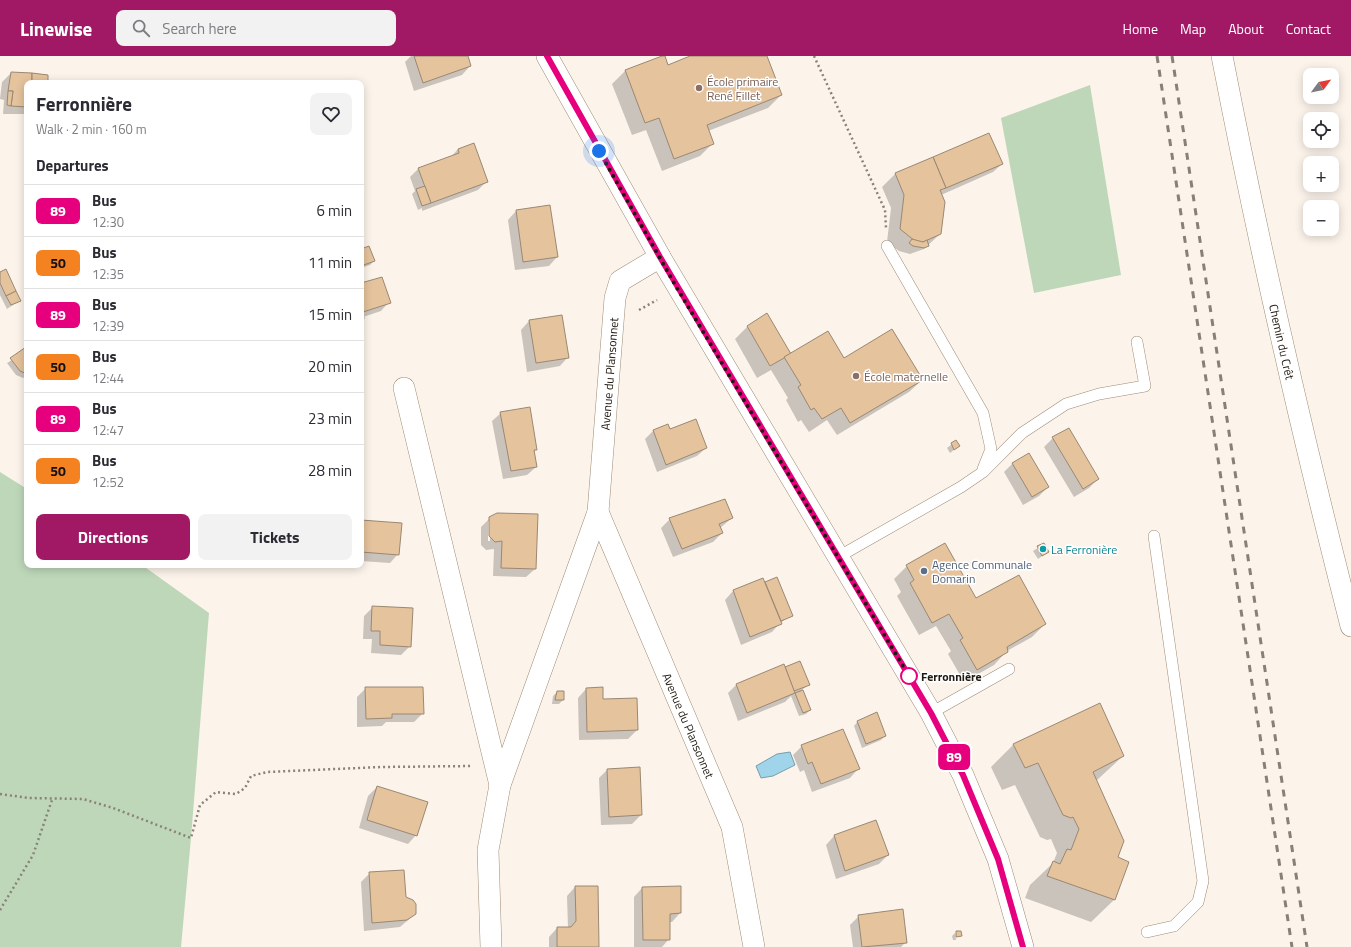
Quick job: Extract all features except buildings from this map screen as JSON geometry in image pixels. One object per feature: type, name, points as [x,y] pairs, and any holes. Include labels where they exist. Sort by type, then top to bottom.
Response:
[{"type":"street","points":[[547,56],[677,288],[931,713],[963,775],[998,859],[1023,947]]},
{"type":"street","name":"Chemin du Crêt","points":[[1222,56],[1248,188],[1327,532],[1351,626]]},
{"type":"street","name":"Avenue du Plansonnet","points":[[491,947],[488,850],[498,776],[598,512],[615,298],[620,281],[660,257]]},
{"type":"street","points":[[404,388],[498,776]]},
{"type":"street","name":"Avenue du Plansonnet","points":[[598,512],[732,827],[754,947]]},
{"type":"lane","points":[[887,246],[983,413],[991,449],[983,472]]},
{"type":"lane","points":[[838,557],[961,487],[983,472],[1022,433],[1066,404],[1099,394],[1145,386],[1137,342]]},
{"type":"lane","points":[[1147,932],[1174,926],[1198,902],[1203,881],[1154,536]]},
{"type":"lane","points":[[931,713],[1009,669]]},
{"type":"path","points":[[814,56],[885,210],[887,246]]},
{"type":"path","points":[[612,326],[677,288]]},
{"type":"path","points":[[0,794],[52,800],[83,799],[113,808],[191,838],[200,805],[216,792],[236,794],[245,788],[251,776],[262,774],[381,767],[498,776]]},
{"type":"path","points":[[0,910],[33,855],[52,800]]},
{"type":"green space","points":[[1090,85],[1121,275],[1034,293],[1001,118]]},
{"type":"green space","points":[[0,472],[24,487],[24,568],[146,568],[209,613],[181,947],[0,947]]},
{"type":"water","points":[[790,752],[795,765],[773,776],[761,778],[756,766],[777,754]]},
{"type":"railway","points":[[1157,56],[1292,947]]},
{"type":"railway","points":[[1172,56],[1307,947]]},
{"type":"bus line","name":"89","points":[[547,56],[576,111],[660,257],[931,713],[963,775],[998,859],[1023,947]]},
{"type":"place","name":"École primaire René Fillet","points":[[699,88]]},
{"type":"place","name":"École maternelle","points":[[856,376]]},
{"type":"place","name":"La Ferronière","points":[[1043,549]]},
{"type":"place","name":"Agence Communale Domarin","points":[[924,571]]},
{"type":"place","name":"Ferronnière","points":[[909,676]]},
{"type":"route","points":[[599,151],[677,288],[909,676]]}]
